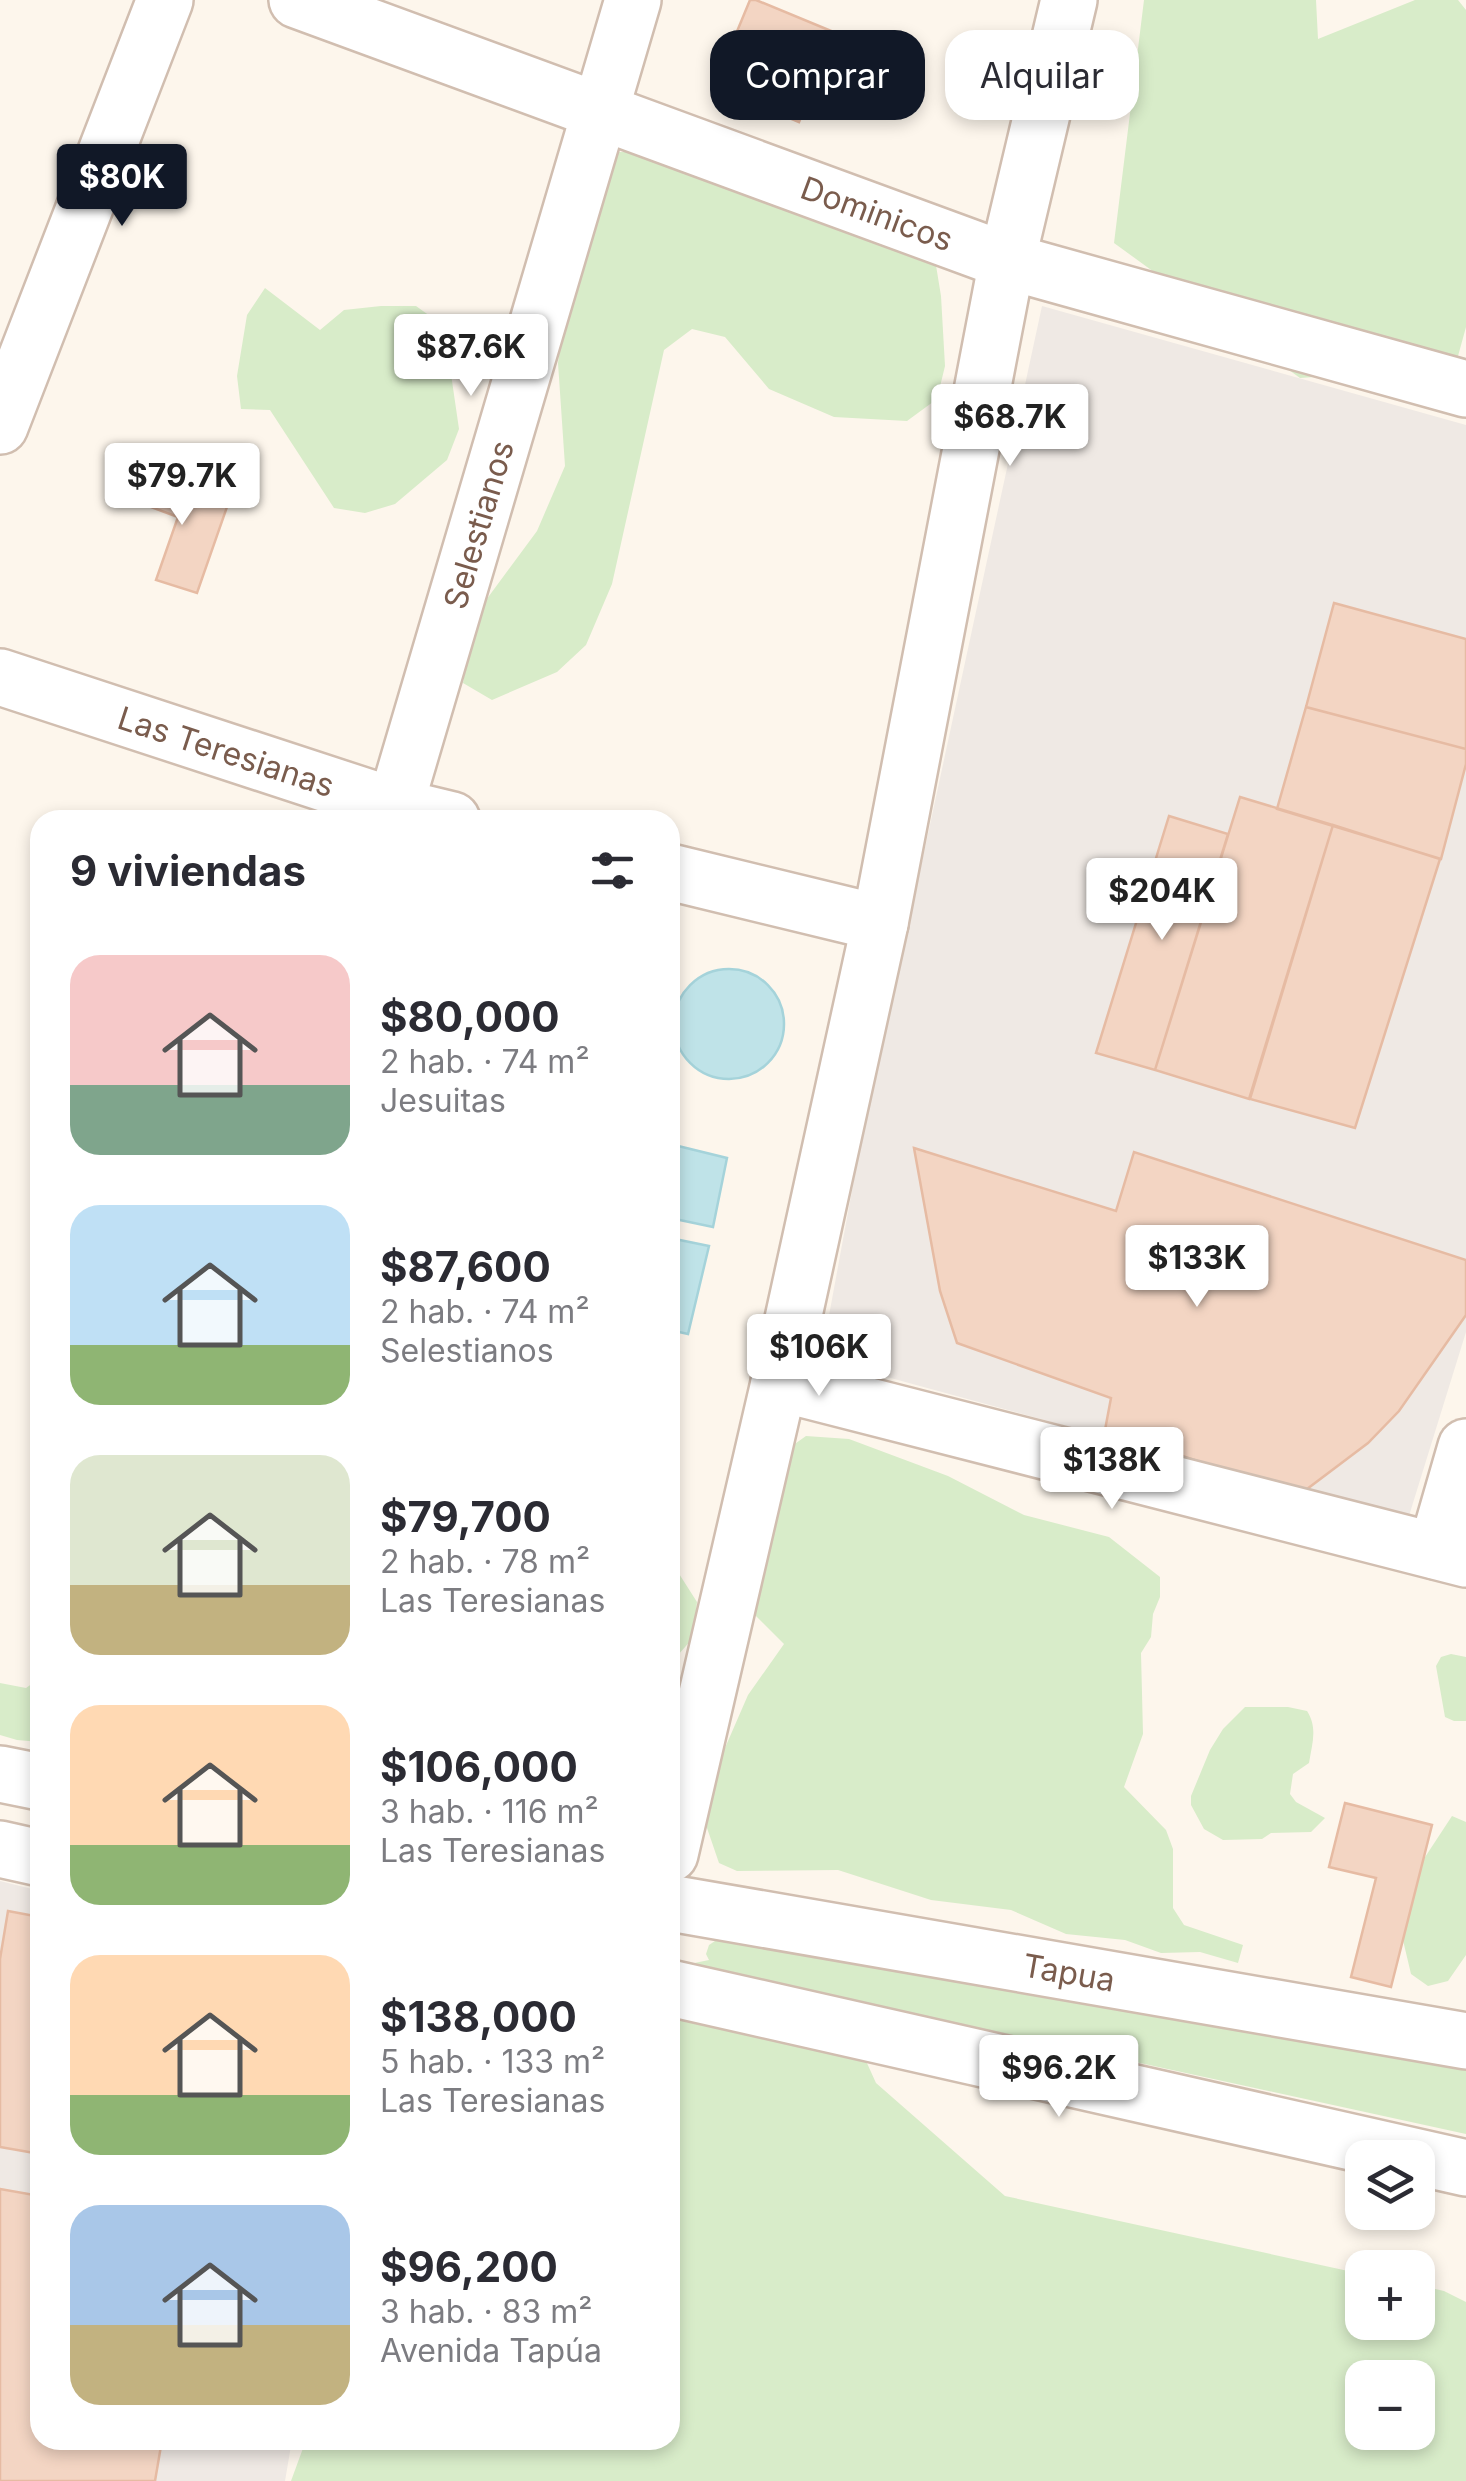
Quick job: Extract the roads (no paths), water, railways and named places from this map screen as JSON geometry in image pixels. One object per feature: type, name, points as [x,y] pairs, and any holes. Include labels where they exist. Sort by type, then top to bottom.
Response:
[{"type":"street","points":[[0,426],[165,0]]},
{"type":"street","name":"Dominicos","points":[[297,0],[1007,261],[1466,389]]},
{"type":"street","name":"Selestianos","points":[[393,810],[634,0]]},
{"type":"street","points":[[680,1811],[780,1383],[880,923],[1007,261],[1069,0]]},
{"type":"street","name":"Las Teresianas","points":[[0,677],[383,810]]},
{"type":"street","points":[[680,874],[880,923]]},
{"type":"street","points":[[780,1383],[1451,1555],[1466,1446]]},
{"type":"street","points":[[0,1774],[30,1780]]},
{"type":"street","points":[[0,1849],[30,1856]]},
{"type":"street","name":"Tapua","points":[[680,1906],[1466,2041]]},
{"type":"street","points":[[680,1990],[1466,2168]]},
{"type":"water","points":[[740,970],[760,978],[775,993],[783,1013],[783,1035],[775,1055],[750,1075],[729,1079],[708,1075],[690,1063],[680,1049],[680,999],[690,985],[708,973]]},
{"type":"water","points":[[680,1146],[727,1158],[713,1227],[680,1220]]},
{"type":"water","points":[[680,1240],[709,1246],[688,1334],[680,1332]]}]
